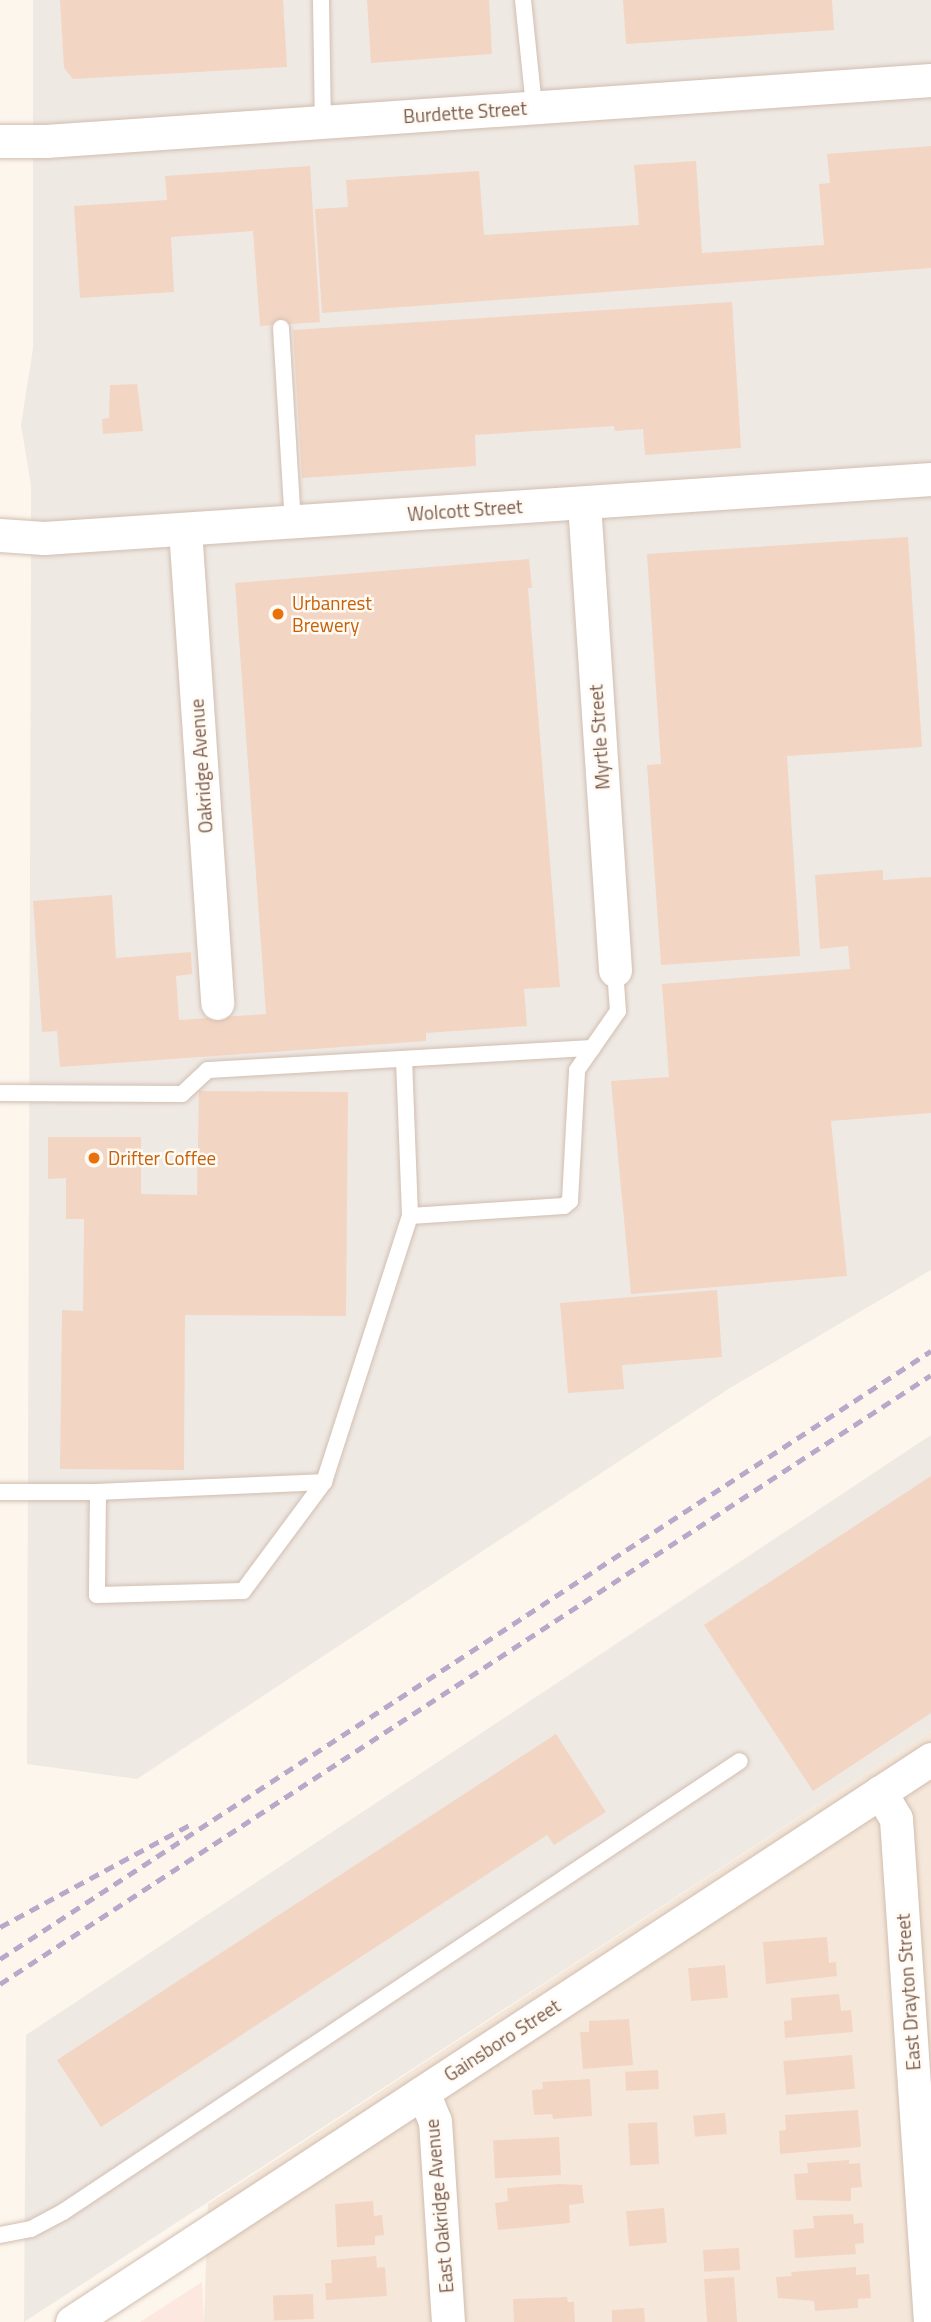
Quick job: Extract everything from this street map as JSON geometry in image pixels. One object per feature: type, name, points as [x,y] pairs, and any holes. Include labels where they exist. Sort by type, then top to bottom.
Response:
[{"type":"street","name":"Burdette Street","points":[[0,141],[323,122],[931,79]]},
{"type":"street","name":"Wolcott Street","points":[[0,535],[26,539],[931,479]]},
{"type":"street","name":"Myrtle Street","points":[[584,503],[615,971]]},
{"type":"street","name":"Oakridge Avenue","points":[[186,529],[217,1003]]},
{"type":"street","name":"Gainsboro Street","points":[[72,2322],[931,1759]]},
{"type":"street","name":"East Drayton Street","points":[[880,1792],[896,1819],[930,2322]]},
{"type":"street","name":"East Oakridge Avenue","points":[[423,2092],[435,2121],[448,2322]]},
{"type":"lane","points":[[321,0],[323,122]]},
{"type":"lane","points":[[523,0],[534,107]]},
{"type":"lane","points":[[281,328],[293,522]]},
{"type":"lane","points":[[410,1216],[564,1206],[570,1201],[577,1070],[618,1011],[615,971]]},
{"type":"lane","points":[[0,1093],[182,1094],[208,1070],[592,1048]]},
{"type":"lane","points":[[98,1492],[97,1595],[243,1591],[324,1482],[410,1216],[404,1059]]},
{"type":"lane","points":[[0,1492],[98,1492],[324,1482]]},
{"type":"lane","points":[[0,2235],[32,2229],[63,2212],[740,1761]]},
{"type":"shaded area","points":[[33,0],[931,0],[931,1270],[730,1388],[137,1779],[27,1764],[31,485],[21,425],[33,348]]},
{"type":"shaded area","points":[[931,1435],[931,1731],[24,2322],[26,2035]]},
{"type":"shaded area","points":[[931,1731],[931,2322],[204,2322],[208,2204]]},
{"type":"shaded area","points":[[202,2282],[204,2322],[140,2322]]},
{"type":"building","points":[[60,0],[283,0],[287,67],[73,79],[64,68]]},
{"type":"building","points":[[367,0],[489,0],[492,54],[371,63]]},
{"type":"building","points":[[623,0],[832,0],[834,30],[626,44]]},
{"type":"building","points":[[931,146],[931,268],[322,313],[315,209],[348,207],[346,180],[479,171],[484,235],[639,225],[634,165],[696,161],[702,253],[824,245],[819,184],[830,183],[827,154]]},
{"type":"building","points":[[310,166],[320,322],[260,326],[253,231],[171,237],[174,292],[80,298],[74,206],[167,200],[165,176]]},
{"type":"building","points":[[732,302],[741,448],[645,455],[643,429],[615,431],[614,426],[475,435],[476,466],[302,478],[293,330]]},
{"type":"building","points":[[137,384],[143,431],[103,434],[102,419],[109,418],[110,385]]},
{"type":"building","points":[[908,537],[922,747],[787,756],[800,956],[661,965],[647,765],[661,764],[647,554]]},
{"type":"building","points":[[529,559],[532,588],[528,588],[560,987],[524,989],[527,1026],[426,1033],[426,1041],[60,1067],[57,1031],[42,1032],[33,901],[112,895],[116,958],[191,952],[192,974],[176,976],[179,1020],[266,1014],[235,583]]},
{"type":"building","points":[[883,870],[883,880],[931,877],[931,1113],[831,1121],[847,1276],[631,1294],[611,1081],[669,1077],[662,984],[850,969],[848,946],[820,949],[815,875]]},
{"type":"building","points":[[199,1091],[348,1092],[346,1316],[185,1315],[184,1470],[60,1469],[62,1310],[83,1311],[84,1219],[66,1219],[66,1178],[48,1179],[48,1137],[141,1137],[141,1194],[197,1195]]},
{"type":"building","points":[[717,1290],[722,1357],[622,1365],[624,1389],[568,1393],[560,1303]]},
{"type":"building","points":[[931,1476],[931,1713],[813,1791],[704,1625]]},
{"type":"building","points":[[556,1734],[606,1812],[554,1845],[547,1835],[101,2127],[57,2060]]},
{"type":"building","points":[[827,1937],[829,1963],[836,1962],[837,1976],[766,1984],[763,1942]]},
{"type":"building","points":[[725,1965],[728,1998],[691,2001],[688,1968]]},
{"type":"building","points":[[839,1994],[841,2011],[851,2010],[853,2032],[785,2038],[784,2021],[792,2020],[791,1998]]},
{"type":"building","points":[[629,2019],[633,2065],[583,2069],[580,2032],[589,2032],[589,2021]]},
{"type":"building","points":[[852,2055],[855,2089],[786,2095],[783,2061]]},
{"type":"building","points":[[658,2070],[659,2089],[626,2091],[625,2072]]},
{"type":"building","points":[[590,2079],[592,2116],[553,2119],[552,2114],[534,2115],[532,2090],[543,2089],[542,2082]]},
{"type":"building","points":[[858,2110],[861,2147],[780,2154],[779,2131],[786,2130],[785,2115]]},
{"type":"building","points":[[725,2113],[727,2134],[695,2137],[693,2116]]},
{"type":"building","points":[[657,2122],[659,2164],[630,2165],[628,2124]]},
{"type":"building","points":[[559,2137],[561,2175],[495,2178],[493,2140]]},
{"type":"building","points":[[849,2160],[849,2164],[860,2163],[862,2187],[851,2188],[851,2201],[796,2200],[794,2174],[808,2173],[807,2163]]},
{"type":"building","points":[[582,2185],[584,2203],[569,2205],[570,2223],[498,2230],[495,2203],[508,2201],[507,2188]]},
{"type":"building","points":[[373,2201],[374,2216],[382,2215],[384,2235],[375,2236],[375,2245],[337,2247],[335,2204]]},
{"type":"building","points":[[664,2208],[667,2243],[629,2246],[626,2211]]},
{"type":"building","points":[[853,2214],[854,2224],[863,2223],[864,2243],[855,2244],[856,2254],[795,2258],[793,2230],[814,2228],[813,2216]]},
{"type":"building","points":[[739,2248],[740,2270],[704,2272],[703,2250]]},
{"type":"building","points":[[376,2256],[377,2268],[385,2267],[387,2296],[326,2300],[325,2283],[332,2283],[331,2260]]},
{"type":"building","points":[[856,2267],[856,2275],[869,2274],[871,2298],[858,2299],[858,2308],[815,2311],[814,2301],[778,2298],[776,2277],[792,2276],[791,2272]]},
{"type":"building","points":[[734,2277],[737,2322],[707,2322],[704,2279]]},
{"type":"building","points":[[313,2294],[314,2319],[274,2320],[273,2295]]},
{"type":"building","points":[[567,2297],[568,2302],[574,2302],[575,2322],[514,2322],[513,2299]]},
{"type":"building","points":[[644,2308],[645,2322],[612,2322],[612,2310]]},
{"type":"railway","points":[[0,1959],[931,1351]]},
{"type":"railway","points":[[0,1984],[931,1375]]},
{"type":"railway","points":[[0,1927],[191,1824]]},
{"type":"place","name":"Urbanrest Brewery","points":[[278,614]]},
{"type":"place","name":"Drifter Coffee","points":[[94,1158]]}]
